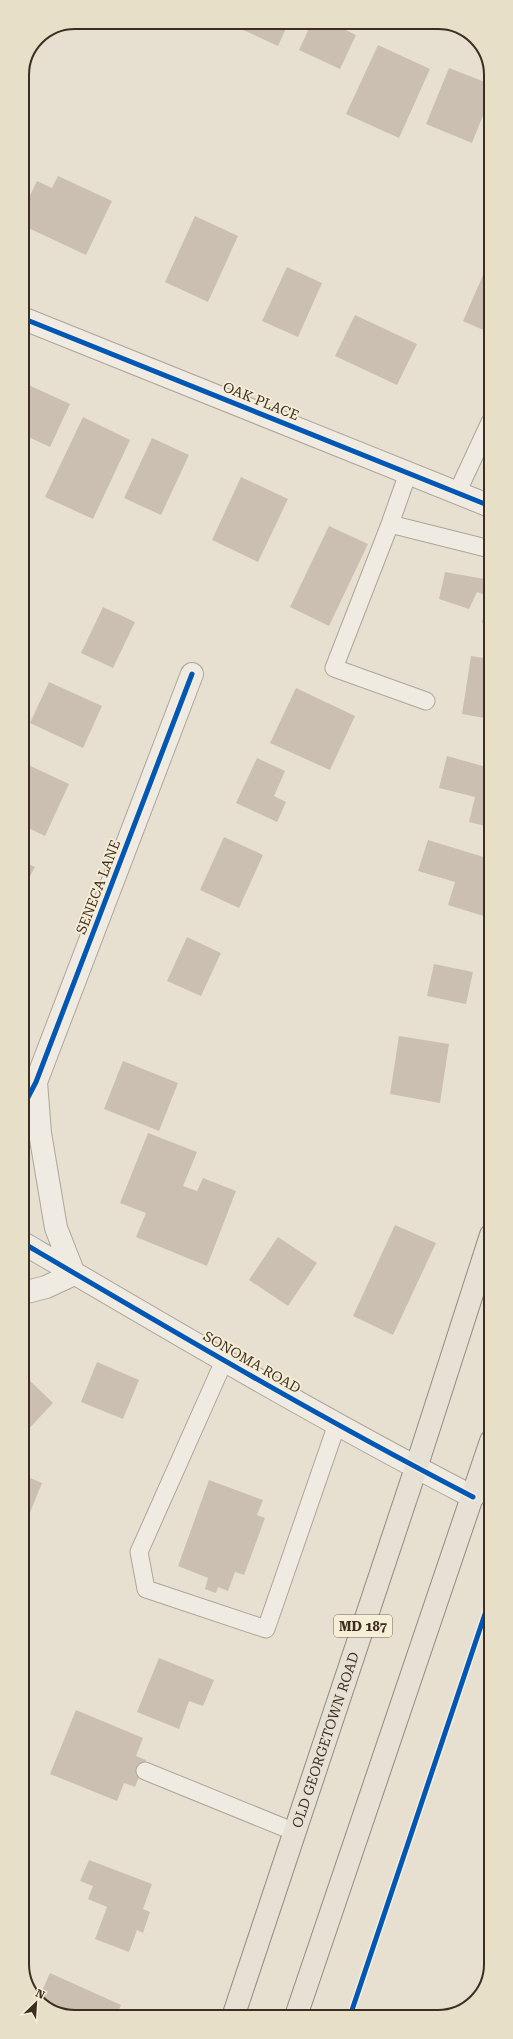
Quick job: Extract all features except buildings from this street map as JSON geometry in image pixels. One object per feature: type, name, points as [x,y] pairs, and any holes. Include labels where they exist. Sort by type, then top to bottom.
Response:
[{"type":"main road","name":"OLD GEORGETOWN ROAD","points":[[235,2010],[416,1468],[484,1257]]},
{"type":"main road","points":[[298,2010],[484,1463]]},
{"type":"street","name":"OAK PLACE","points":[[29,321],[484,504]]},
{"type":"street","name":"SENECA LANE","points":[[29,1094],[36,1082],[192,674]]},
{"type":"street","name":"SENECA LANE","points":[[36,1082],[40,1133],[56,1228],[74,1274]]},
{"type":"street","name":"SONOMA ROAD","points":[[29,1247],[224,1361],[416,1468],[473,1497]]},
{"type":"street","points":[[29,1291],[46,1287],[74,1274]]},
{"type":"lane","points":[[457,493],[484,435]]},
{"type":"lane","points":[[408,473],[390,524],[334,668],[426,701]]},
{"type":"lane","points":[[390,524],[484,548]]},
{"type":"lane","points":[[224,1361],[139,1552],[146,1589],[266,1629],[337,1424]]},
{"type":"lane","points":[[145,1771],[294,1832]]},
{"type":"cycle path","points":[[29,321],[484,504]]},
{"type":"cycle path","points":[[29,1095],[36,1082],[192,674]]},
{"type":"cycle path","points":[[29,1247],[302,1405],[473,1497]]},
{"type":"cycle path","points":[[352,2010],[484,1617]]}]
